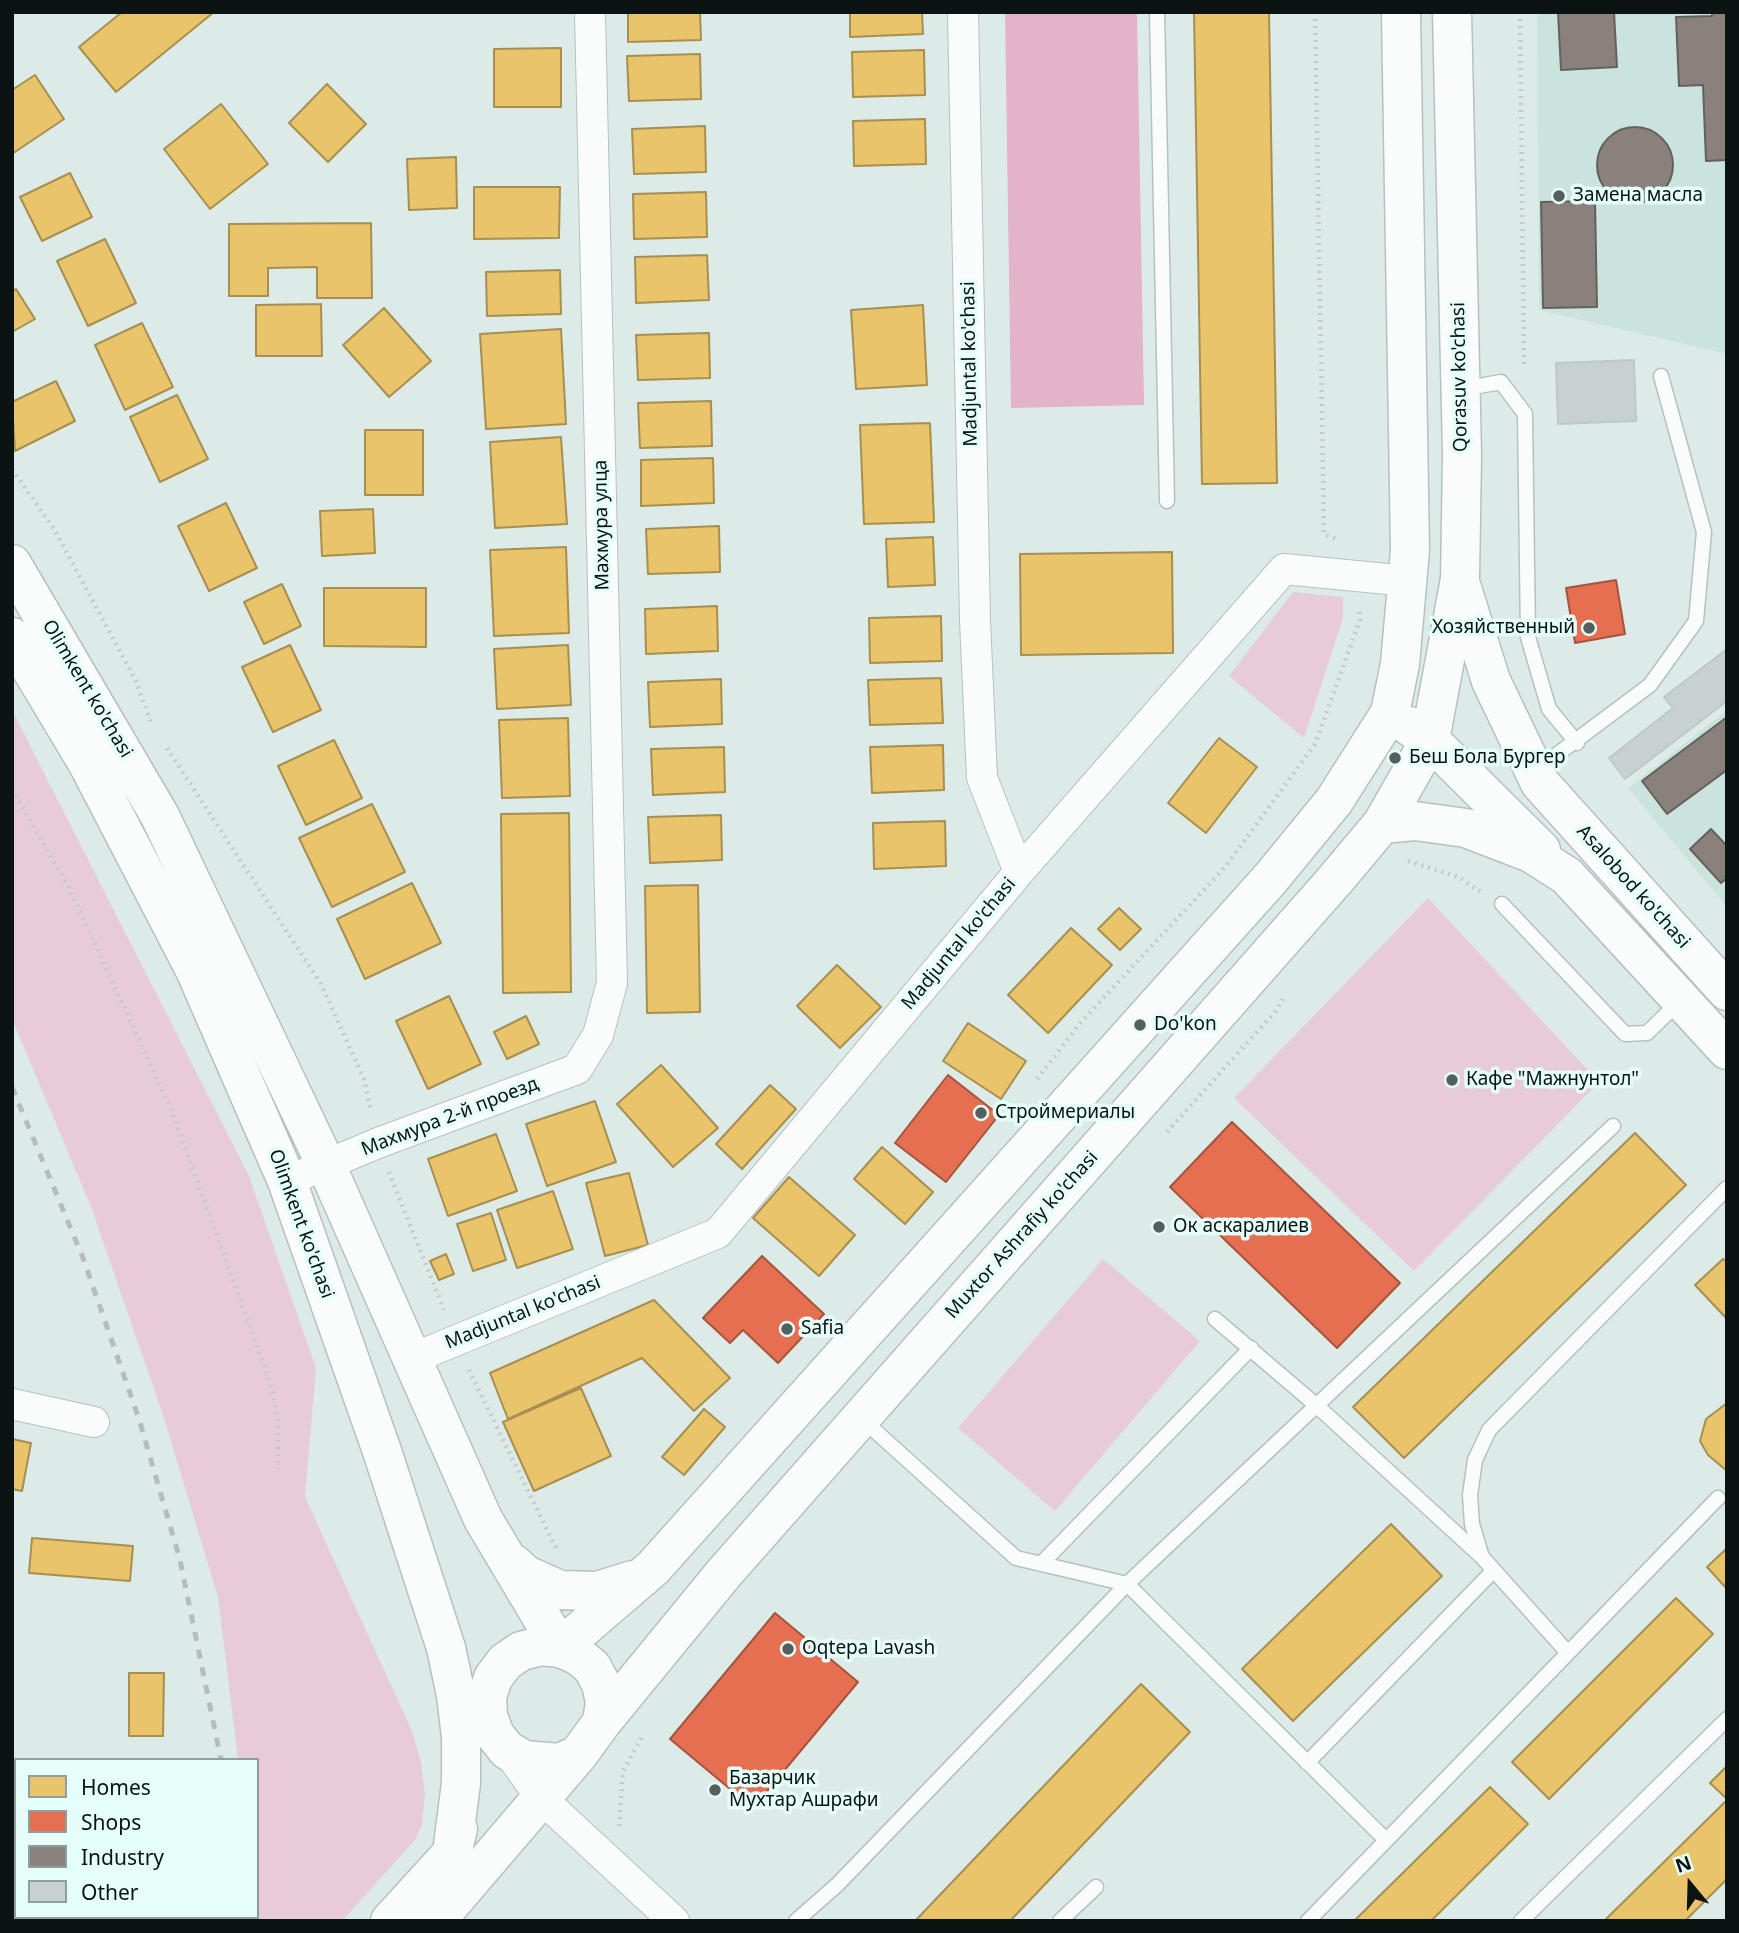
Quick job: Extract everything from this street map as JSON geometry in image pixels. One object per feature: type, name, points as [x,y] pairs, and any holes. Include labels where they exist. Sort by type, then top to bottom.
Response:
[{"type":"main road","points":[[560,1648],[653,1568],[1271,878],[1334,801],[1390,713],[1400,664],[1408,581],[1410,509],[1401,12]]},
{"type":"main road","name":"Qorasuv ko'chasi","points":[[1430,740],[1460,579],[1461,390],[1452,12]]},
{"type":"main road","name":"Olimkent ko'chasi","points":[[12,564],[160,816],[327,1167],[483,1519],[510,1560],[560,1648]]},
{"type":"main road","name":"Asalobod ko'chasi","points":[[1460,579],[1490,681],[1537,777],[1727,991]]},
{"type":"main road","name":"Olimkent ko'chasi","points":[[12,636],[88,764],[189,958],[287,1181],[383,1454],[446,1648],[461,1737],[461,1783],[452,1853]]},
{"type":"main road","name":"Asalobod ko'chasi","points":[[1390,713],[1430,740],[1567,876],[1727,1050]]},
{"type":"main road","name":"Asalobod ko'chasi","points":[[1430,740],[1537,777]]},
{"type":"main road","name":"Muxtor Ashrafiy ko'chasi","points":[[602,1723],[725,1572],[860,1417],[1389,841],[1430,740]]},
{"type":"main road","name":"Asalobod ko'chasi","points":[[1389,841],[1415,821],[1466,828],[1531,853],[1567,876]]},
{"type":"main road","points":[[510,1560],[543,1584],[578,1592],[616,1587],[653,1568]]},
{"type":"main road","points":[[390,1921],[452,1853],[488,1716],[487,1696],[493,1678],[505,1662],[521,1651],[541,1646],[560,1648],[578,1655],[592,1667],[601,1684],[605,1702],[602,1723],[578,1755],[436,1921]]},
{"type":"main road","points":[[446,1648],[488,1716],[495,1735],[507,1750],[524,1760],[544,1764],[559,1763],[578,1755]]},
{"type":"street","name":"Махмура улца","points":[[590,12],[612,983],[598,1035]]},
{"type":"street","name":"Madjuntal ko'chasi","points":[[411,1359],[718,1233],[1019,872],[982,778],[975,606],[963,12]]},
{"type":"street","points":[[1019,872],[1284,569],[1408,581]]},
{"type":"street","name":"Махмура 2-й проезд","points":[[287,1181],[327,1167],[378,1143],[577,1069],[598,1035]]},
{"type":"street","points":[[12,1404],[94,1422]]},
{"type":"street","points":[[507,1750],[541,1798],[674,1921]]},
{"type":"lane","points":[[1157,12],[1167,500]]},
{"type":"lane","points":[[1537,777],[1650,685],[1696,621],[1704,532],[1661,376]]},
{"type":"lane","points":[[1461,390],[1501,382],[1525,414],[1528,637],[1549,709],[1577,743]]},
{"type":"lane","points":[[1502,904],[1625,1034],[1647,1033],[1681,1000]]},
{"type":"lane","points":[[796,1921],[837,1885],[1127,1584],[1613,1126]]},
{"type":"lane","points":[[1482,1558],[1472,1524],[1470,1495],[1475,1460],[1489,1430],[1727,1188]]},
{"type":"lane","points":[[1215,1319],[1317,1405],[1482,1558],[1568,1653]]},
{"type":"lane","points":[[1041,1564],[1251,1348]]},
{"type":"lane","points":[[860,1417],[1016,1558],[1127,1584],[1386,1840]]},
{"type":"lane","points":[[1308,1921],[1718,1499]]},
{"type":"lane","points":[[1307,1763],[1493,1571]]},
{"type":"lane","points":[[1521,1921],[1727,1719]]},
{"type":"lane","points":[[1060,1921],[1096,1887]]},
{"type":"path","points":[[1033,1084],[1082,1021],[1226,866],[1315,744],[1360,620],[1357,548],[1324,534],[1315,12]]},
{"type":"path","points":[[1520,12],[1525,414]]},
{"type":"path","points":[[12,469],[54,529],[136,681],[152,725]]},
{"type":"path","points":[[159,737],[321,984],[364,1079],[378,1143],[456,1340],[490,1419],[558,1551]]},
{"type":"path","points":[[1297,768],[1306,775]]},
{"type":"path","points":[[12,789],[69,888],[170,1107],[270,1382],[278,1418],[278,1469]]},
{"type":"path","points":[[1389,841],[1458,877],[1502,904]]},
{"type":"path","points":[[1458,877],[1463,872]]},
{"type":"path","points":[[1163,1136],[1275,1012],[1289,990]]},
{"type":"path","points":[[618,1829],[623,1771],[646,1730]]},
{"type":"shaded area","points":[[1005,12],[1137,12],[1144,405],[1011,408]]},
{"type":"shaded area","points":[[1537,12],[1727,12],[1727,354],[1539,310]]},
{"type":"shaded area","points":[[1293,592],[1343,597],[1343,618],[1304,738],[1229,676]]},
{"type":"shaded area","points":[[12,710],[249,1176],[316,1368],[305,1497],[412,1731],[421,1762],[425,1794],[422,1825],[415,1840],[342,1921],[258,1921],[259,1758],[238,1758],[218,1597],[162,1412],[91,1207],[12,1019]]},
{"type":"shaded area","points":[[1727,710],[1727,907],[1628,788]]},
{"type":"shaded area","points":[[1428,898],[1599,1082],[1414,1271],[1234,1098]]},
{"type":"shaded area","points":[[1103,1259],[1200,1341],[1055,1511],[958,1428]]},
{"type":"building: Homes","points":[[122,12],[214,12],[116,92],[79,47]]},
{"type":"building: Homes","points":[[628,12],[700,12],[701,40],[628,42]]},
{"type":"building: Homes","points":[[850,12],[922,12],[923,34],[850,37]]},
{"type":"building: Homes","points":[[1194,12],[1269,12],[1277,483],[1202,484]]},
{"type":"building: Homes","points":[[561,48],[561,107],[494,107],[494,49]]},
{"type":"building: Homes","points":[[924,50],[925,95],[853,97],[852,52]]},
{"type":"building: Homes","points":[[700,54],[701,99],[629,101],[627,56]]},
{"type":"building: Homes","points":[[35,75],[64,119],[12,154],[12,90]]},
{"type":"building: Homes","points":[[327,84],[366,124],[328,162],[289,123]]},
{"type":"building: Homes","points":[[221,104],[268,164],[210,209],[164,149]]},
{"type":"building: Homes","points":[[925,119],[926,164],[854,166],[853,121]]},
{"type":"building: Homes","points":[[705,126],[706,172],[634,174],[632,129]]},
{"type":"building: Homes","points":[[456,157],[457,208],[409,210],[407,159]]},
{"type":"building: Homes","points":[[70,173],[92,217],[42,241],[20,197]]},
{"type":"building: Homes","points":[[474,187],[560,187],[559,238],[474,239]]},
{"type":"building: Homes","points":[[706,192],[707,237],[634,239],[633,194]]},
{"type":"building: Homes","points":[[371,223],[372,298],[317,298],[317,267],[268,268],[268,296],[229,296],[229,224]]},
{"type":"building: Homes","points":[[105,239],[136,303],[88,326],[57,261]]},
{"type":"building: Homes","points":[[707,255],[709,300],[636,303],[635,257]]},
{"type":"building: Homes","points":[[560,270],[561,314],[487,316],[486,272]]},
{"type":"building: Homes","points":[[16,289],[35,319],[12,332],[12,292]]},
{"type":"building: Homes","points":[[321,304],[322,356],[256,356],[256,305]]},
{"type":"building: Homes","points":[[923,305],[927,385],[856,389],[851,310]]},
{"type":"building: Homes","points":[[384,308],[431,361],[389,397],[343,345]]},
{"type":"building: Homes","points":[[142,323],[173,387],[125,410],[95,345]]},
{"type":"building: Homes","points":[[561,329],[566,424],[486,429],[480,334]]},
{"type":"building: Homes","points":[[709,333],[710,378],[638,380],[636,335]]},
{"type":"building: Homes","points":[[56,381],[75,421],[15,451],[12,402]]},
{"type":"building: Homes","points":[[177,395],[208,459],[160,482],[130,417]]},
{"type":"building: Homes","points":[[711,401],[712,446],[640,448],[638,403]]},
{"type":"building: Homes","points":[[930,423],[934,522],[864,524],[860,425]]},
{"type":"building: Homes","points":[[365,430],[423,430],[423,495],[365,495]]},
{"type":"building: Homes","points":[[561,437],[567,524],[495,528],[490,442]]},
{"type":"building: Homes","points":[[713,458],[714,503],[641,506],[641,460]]},
{"type":"building: Homes","points":[[226,503],[257,568],[209,591],[178,526]]},
{"type":"building: Homes","points":[[373,509],[375,553],[322,556],[320,511]]},
{"type":"building: Homes","points":[[719,526],[720,572],[648,574],[646,529]]},
{"type":"building: Homes","points":[[933,537],[935,585],[888,587],[886,539]]},
{"type":"building: Homes","points":[[566,547],[569,633],[494,636],[490,550]]},
{"type":"building: Homes","points":[[1172,552],[1173,653],[1021,655],[1020,554]]},
{"type":"building: Homes","points":[[282,584],[301,626],[264,644],[244,602]]},
{"type":"building: Homes","points":[[324,588],[426,588],[426,647],[324,646]]},
{"type":"building: Homes","points":[[717,606],[718,651],[646,654],[645,609]]},
{"type":"building: Homes","points":[[941,616],[942,661],[870,663],[869,618]]},
{"type":"building: Homes","points":[[290,645],[321,710],[273,732],[242,667]]},
{"type":"building: Homes","points":[[568,645],[571,705],[497,709],[494,649]]},
{"type":"building: Homes","points":[[941,678],[943,723],[870,725],[868,680]]},
{"type":"building: Homes","points":[[721,679],[722,724],[650,727],[648,682]]},
{"type":"building: Homes","points":[[568,718],[570,796],[502,798],[499,720]]},
{"type":"building: Homes","points":[[1219,738],[1257,767],[1206,833],[1168,803]]},
{"type":"building: Homes","points":[[334,740],[362,798],[306,825],[278,766]]},
{"type":"building: Homes","points":[[943,745],[944,790],[872,793],[870,747]]},
{"type":"building: Homes","points":[[724,747],[725,792],[653,795],[651,749]]},
{"type":"building: Homes","points":[[372,804],[405,872],[332,907],[299,838]]},
{"type":"building: Homes","points":[[569,813],[571,992],[503,993],[501,814]]},
{"type":"building: Homes","points":[[721,815],[722,860],[650,863],[648,817]]},
{"type":"building: Homes","points":[[945,821],[946,866],[874,869],[873,823]]},
{"type":"building: Homes","points":[[412,883],[441,943],[365,979],[337,919]]},
{"type":"building: Homes","points":[[698,885],[700,1012],[647,1013],[645,886]]},
{"type":"building: Homes","points":[[1119,908],[1141,929],[1120,950],[1098,929]]},
{"type":"building: Homes","points":[[1071,928],[1112,965],[1048,1033],[1008,995]]},
{"type":"building: Homes","points":[[837,965],[881,1007],[840,1048],[797,1006]]},
{"type":"building: Homes","points":[[449,996],[481,1064],[428,1089],[396,1021]]},
{"type":"building: Homes","points":[[526,1016],[539,1044],[507,1059],[494,1032]]},
{"type":"building: Homes","points":[[968,1023],[1026,1061],[1001,1099],[943,1061]]},
{"type":"building: Homes","points":[[661,1065],[718,1128],[673,1167],[617,1104]]},
{"type":"building: Homes","points":[[770,1085],[796,1109],[742,1169],[716,1144]]},
{"type":"building: Homes","points":[[595,1101],[616,1162],[547,1186],[526,1124]]},
{"type":"building: Homes","points":[[1635,1133],[1686,1185],[1404,1458],[1353,1407]]},
{"type":"building: Homes","points":[[496,1134],[517,1191],[448,1216],[428,1159]]},
{"type":"building: Homes","points":[[882,1147],[933,1192],[905,1224],[854,1179]]},
{"type":"building: Homes","points":[[629,1173],[648,1245],[605,1256],[586,1183]]},
{"type":"building: Homes","points":[[789,1177],[855,1235],[819,1276],[753,1218]]},
{"type":"building: Homes","points":[[553,1191],[573,1249],[517,1268],[497,1210]]},
{"type":"building: Homes","points":[[491,1213],[506,1260],[473,1271],[457,1224]]},
{"type":"building: Homes","points":[[446,1254],[454,1274],[439,1280],[430,1261]]},
{"type":"building: Homes","points":[[1723,1259],[1727,1262],[1727,1319],[1695,1285]]},
{"type":"building: Homes","points":[[654,1300],[730,1378],[694,1411],[642,1358],[508,1419],[490,1373]]},
{"type":"building: Homes","points":[[581,1388],[611,1456],[534,1491],[503,1422]]},
{"type":"building: Homes","points":[[1727,1403],[1727,1471],[1708,1455],[1700,1441],[1706,1419]]},
{"type":"building: Homes","points":[[704,1409],[725,1427],[684,1475],[662,1457]]},
{"type":"building: Homes","points":[[12,1439],[31,1443],[22,1491],[12,1489]]},
{"type":"building: Homes","points":[[1391,1524],[1442,1576],[1293,1721],[1242,1669]]},
{"type":"building: Homes","points":[[32,1538],[133,1546],[130,1581],[29,1573]]},
{"type":"building: Homes","points":[[1727,1549],[1727,1589],[1707,1567]]},
{"type":"building: Homes","points":[[1676,1598],[1713,1634],[1549,1799],[1512,1762]]},
{"type":"building: Homes","points":[[129,1673],[164,1673],[163,1736],[129,1736]]},
{"type":"building: Homes","points":[[1141,1684],[1190,1732],[1010,1921],[915,1921]]},
{"type":"building: Homes","points":[[1727,1766],[1727,1799],[1710,1783]]},
{"type":"building: Homes","points":[[1490,1787],[1528,1824],[1431,1921],[1354,1921]]},
{"type":"building: Homes","points":[[1726,1801],[1727,1879],[1685,1921],[1604,1921]]},
{"type":"building: Homes","points":[[13,1890],[14,1919],[57,1919],[56,1921],[12,1921]]},
{"type":"building: Shops","points":[[1616,580],[1625,634],[1575,643],[1566,588]]},
{"type":"building: Shops","points":[[948,1075],[999,1115],[946,1182],[895,1143]]},
{"type":"building: Shops","points":[[1232,1122],[1400,1283],[1337,1348],[1170,1187]]},
{"type":"building: Shops","points":[[762,1256],[824,1314],[778,1363],[743,1330],[730,1343],[703,1318]]},
{"type":"building: Shops","points":[[775,1613],[858,1682],[753,1808],[670,1739]]},
{"type":"building: Industry","points":[[1558,12],[1614,12],[1617,67],[1561,70]]},
{"type":"building: Industry","points":[[1712,12],[1727,12],[1727,160],[1706,161],[1703,85],[1679,86],[1676,17],[1712,16]]},
{"type":"building: Industry","points":[[1628,127],[1642,127],[1656,133],[1667,144],[1673,165],[1670,180],[1662,192],[1642,203],[1628,203],[1614,197],[1603,186],[1597,172],[1597,158],[1603,144],[1614,133]]},
{"type":"building: Industry","points":[[1595,201],[1597,307],[1543,308],[1541,202]]},
{"type":"building: Industry","points":[[1727,717],[1727,770],[1667,814],[1642,781]]},
{"type":"building: Industry","points":[[1711,829],[1727,846],[1727,878],[1721,883],[1690,849]]},
{"type":"building: Other","points":[[1634,360],[1636,421],[1558,424],[1556,363]]},
{"type":"building: Other","points":[[1727,649],[1727,701],[1625,779],[1609,758],[1673,708],[1664,697]]},
{"type":"railway","points":[[12,1087],[83,1258],[139,1419],[180,1560],[221,1758]]},
{"type":"place","name":"Замена масла","points":[[1559,196]]},
{"type":"place","name":"Хозяйственный","points":[[1589,628]]},
{"type":"place","name":"Беш Бола Бургер","points":[[1395,758]]},
{"type":"place","name":"Do'kon","points":[[1140,1025]]},
{"type":"place","name":"Кафе \"Мажнунтол\"","points":[[1452,1080]]},
{"type":"place","name":"Строймериалы","points":[[981,1113]]},
{"type":"place","name":"Ок аскаралиев","points":[[1159,1227]]},
{"type":"place","name":"Safia","points":[[787,1329]]},
{"type":"place","name":"Oqtepa Lavash","points":[[788,1649]]},
{"type":"place","name":"Базарчик Мухтар Ашрафи","points":[[715,1790]]}]
